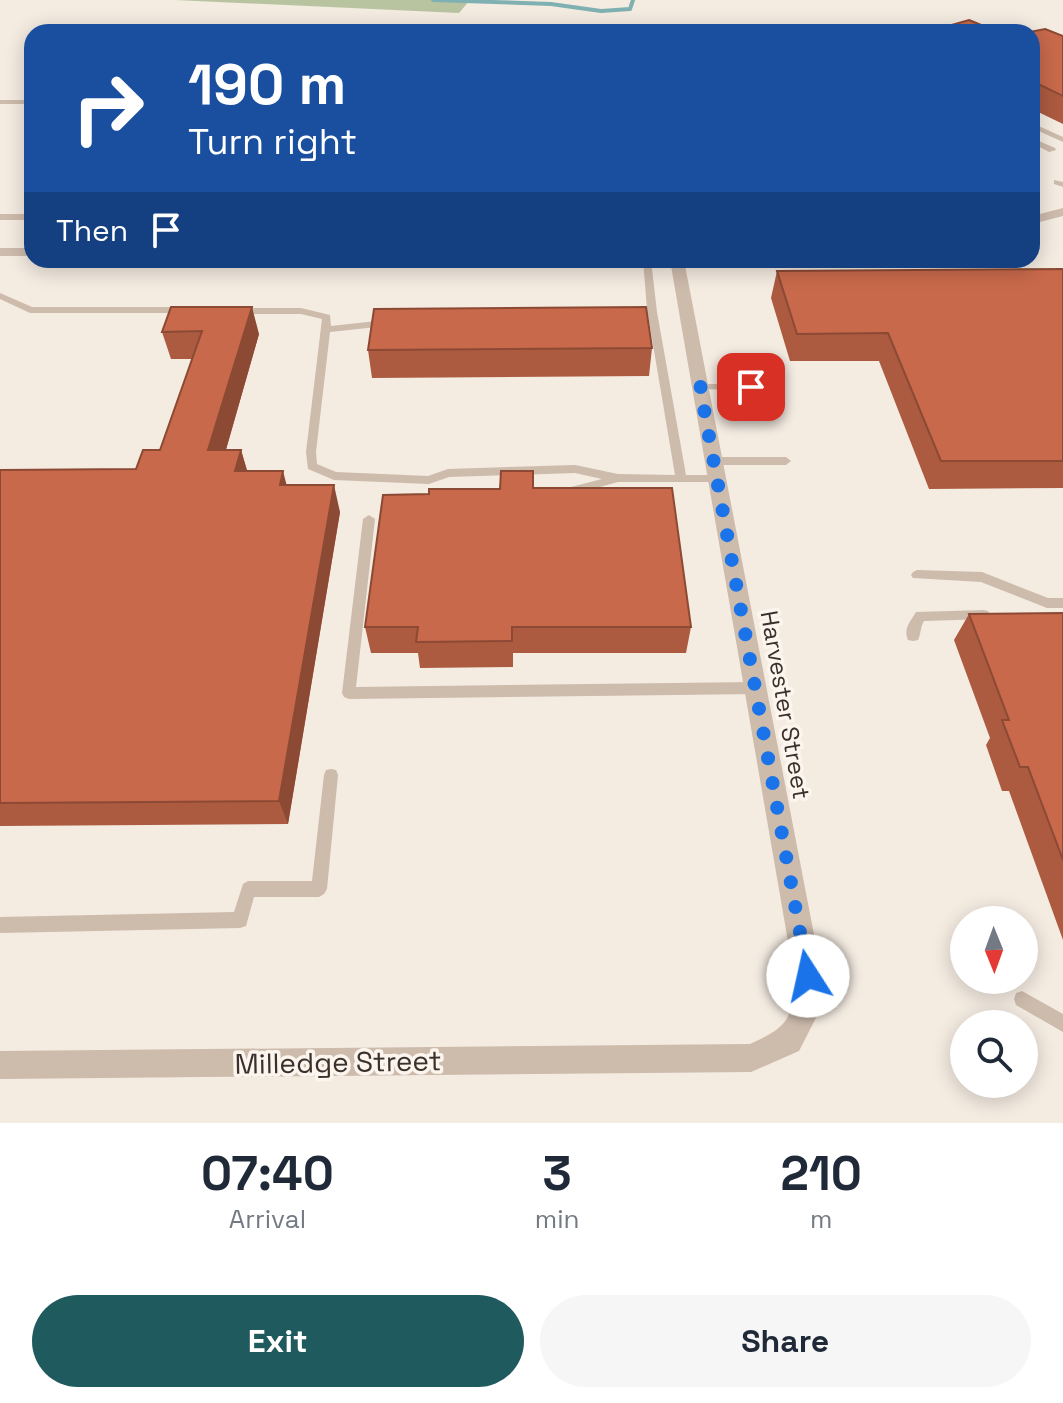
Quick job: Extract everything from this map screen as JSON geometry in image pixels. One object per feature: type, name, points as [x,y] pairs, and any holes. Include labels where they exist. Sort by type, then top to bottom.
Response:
[{"type":"street","points":[[1040,218],[1063,212]]},
{"type":"street","points":[[0,252],[24,252]]},
{"type":"street","name":"Harvester Street","points":[[676,1059],[751,1058],[789,1041],[808,1006],[808,976],[678,268]]},
{"type":"street","name":"Milledge Street","points":[[0,1065],[676,1059]]},
{"type":"lane","points":[[0,102],[24,102]]},
{"type":"lane","points":[[1040,129],[1063,140]]},
{"type":"lane","points":[[1040,144],[1052,150]]},
{"type":"lane","points":[[0,217],[24,217]]},
{"type":"lane","points":[[648,268],[652,312],[681,478]]},
{"type":"lane","points":[[0,296],[30,310],[189,310]]},
{"type":"lane","points":[[221,311],[301,311],[327,317],[311,452],[312,466],[334,476],[429,480],[448,473],[575,469],[618,478],[681,478],[786,461]]},
{"type":"lane","points":[[614,314],[652,312]]},
{"type":"lane","points":[[325,330],[400,321]]},
{"type":"lane","points":[[700,387],[751,387]]},
{"type":"lane","points":[[561,491],[577,491],[618,478]]},
{"type":"lane","points":[[429,480],[449,491]]},
{"type":"lane","points":[[369,519],[349,693],[756,688]]},
{"type":"lane","points":[[917,575],[982,577],[1047,603],[1063,603]]},
{"type":"lane","points":[[913,636],[912,630],[920,616],[999,615]]},
{"type":"lane","points":[[0,925],[240,920],[248,889],[319,889],[331,775]]},
{"type":"lane","points":[[1022,999],[1063,1024]]},
{"type":"green space","points":[[175,0],[470,0],[459,13]]},
{"type":"building","points":[[969,20],[979,24],[955,24]]},
{"type":"building","points":[[1040,30],[1063,36],[1063,96],[1040,85]]},
{"type":"building","points":[[1063,269],[1063,461],[941,461],[888,333],[797,334],[777,271]]},
{"type":"building","points":[[171,307],[252,307],[208,450],[241,450],[235,471],[283,471],[280,485],[334,485],[279,801],[0,803],[0,470],[136,469],[143,450],[160,450],[202,331],[162,332]]},
{"type":"building","points":[[646,307],[652,348],[368,350],[374,309]]},
{"type":"building","points":[[501,471],[533,471],[533,488],[672,488],[691,627],[512,627],[512,641],[416,642],[418,627],[365,627],[383,495],[429,494],[429,489],[500,489]]},
{"type":"building","points":[[1063,613],[1063,860],[1028,767],[1020,767],[1002,720],[1009,720],[969,614]]},
{"type":"waterway","points":[[433,0],[551,4],[601,11],[630,9],[633,0]]},
{"type":"route","points":[[751,387],[700,387],[808,976]]}]
